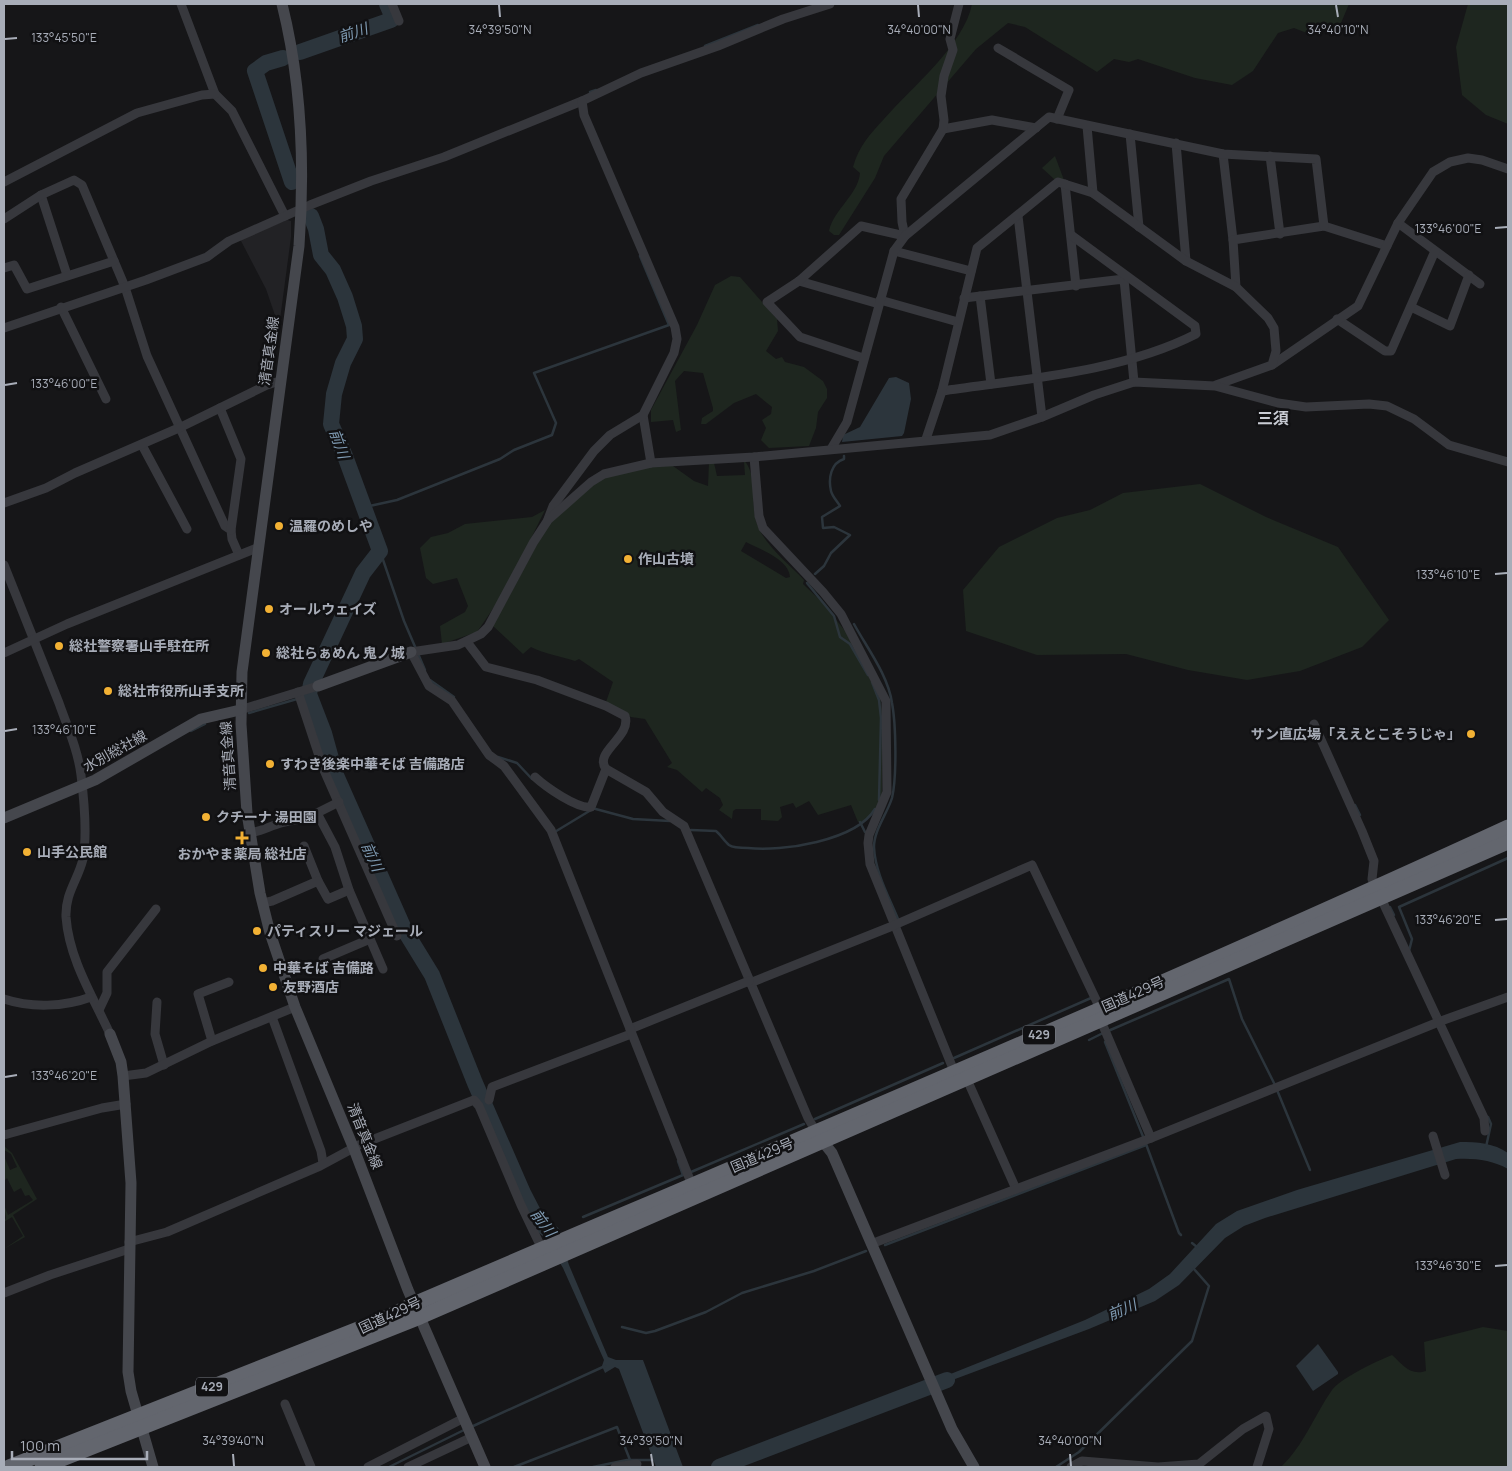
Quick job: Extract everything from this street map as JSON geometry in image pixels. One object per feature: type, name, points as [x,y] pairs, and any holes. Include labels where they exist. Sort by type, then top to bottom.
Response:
[{"type":"highway","name":"国道429号","points":[[42,1467],[140,1422],[417,1310],[546,1253],[570,1245],[960,1075],[1103,1023],[1379,893],[1508,827]]},
{"type":"highway","name":"国道429号","points":[[1379,893],[1508,842]]},
{"type":"highway","name":"国道429号","points":[[9,1467],[140,1422]]},
{"type":"main road","name":"清音真金線","points":[[282,4],[299,96],[303,148],[302,210],[246,637],[240,710],[250,833],[263,903],[278,956],[296,1007],[417,1310],[485,1467]]},
{"type":"main road","points":[[313,687],[415,651]]},
{"type":"main road","name":"水別総社線","points":[[4,818],[82,786],[130,762],[201,719],[240,710]]},
{"type":"main road","points":[[110,1034],[121,1062],[124,1076],[131,1183],[127,1365],[131,1391],[153,1467]]},
{"type":"main road","points":[[820,1137],[832,1153],[961,1448],[974,1467]]},
{"type":"street","points":[[181,4],[215,94],[232,111],[285,216]]},
{"type":"street","points":[[392,4],[399,22]]},
{"type":"street","points":[[4,328],[207,257],[229,241],[371,181],[444,157],[582,101],[641,73],[718,46],[783,19],[830,4]]},
{"type":"street","points":[[905,236],[901,199],[943,129],[944,120],[941,96],[944,76],[953,50],[950,39],[959,4]]},
{"type":"street","points":[[998,48],[1069,90],[1057,119]]},
{"type":"street","points":[[4,182],[137,112],[202,95],[215,94]]},
{"type":"street","points":[[548,520],[552,506],[594,451],[610,435],[643,415],[674,353],[677,334],[584,115],[582,101]]},
{"type":"street","points":[[831,449],[847,422],[863,358],[894,251],[905,236],[1049,117],[1223,154],[1316,159],[1324,226]]},
{"type":"street","points":[[943,129],[992,120],[1036,128]]},
{"type":"street","points":[[1087,126],[1093,193]]},
{"type":"street","points":[[1130,134],[1139,227]]},
{"type":"street","points":[[1176,143],[1186,261]]},
{"type":"street","points":[[1223,154],[1233,240],[1236,287]]},
{"type":"street","points":[[1270,156],[1280,234]]},
{"type":"street","points":[[1215,386],[1272,365],[1358,306],[1398,223],[1433,172],[1450,162],[1468,158],[1482,160],[1508,169]]},
{"type":"street","points":[[4,219],[41,195],[74,180],[82,185],[125,287],[147,356],[182,427],[225,526],[231,530]]},
{"type":"street","points":[[926,439],[942,391],[977,248],[1058,182],[1093,193],[1186,261],[1236,287],[1268,318],[1274,328],[1276,352],[1272,365]]},
{"type":"street","points":[[1065,184],[1076,286]]},
{"type":"street","points":[[41,195],[67,275]]},
{"type":"street","points":[[1018,216],[1042,417]]},
{"type":"street","points":[[1398,223],[1480,284]]},
{"type":"street","points":[[863,358],[800,337],[767,302],[798,281],[861,226],[905,236]]},
{"type":"street","points":[[1233,240],[1324,226],[1387,246]]},
{"type":"street","points":[[942,391],[1038,378],[1131,359],[1173,346],[1196,334],[1195,326],[1125,278],[1070,235]]},
{"type":"street","points":[[894,251],[971,271]]},
{"type":"street","points":[[1337,319],[1385,351],[1391,351],[1435,251]]},
{"type":"street","points":[[4,268],[14,265],[27,289],[114,261]]},
{"type":"street","points":[[1411,307],[1450,326],[1469,276]]},
{"type":"street","points":[[964,298],[1076,286],[1125,278]]},
{"type":"street","points":[[1125,278],[1134,382]]},
{"type":"street","points":[[798,281],[958,322]]},
{"type":"street","points":[[980,296],[991,384]]},
{"type":"street","points":[[61,307],[106,399]]},
{"type":"street","points":[[4,503],[40,491],[75,472],[142,445],[267,385],[280,381]]},
{"type":"street","points":[[694,1191],[552,833],[504,766],[489,755],[452,701],[429,686],[415,651],[467,642],[488,627],[533,543],[548,520],[591,482],[604,474],[651,463],[754,457],[926,439],[990,435],[1042,417],[1094,395],[1134,382],[1215,386],[1296,406],[1387,406],[1414,419],[1449,445],[1508,462]]},
{"type":"street","points":[[220,408],[241,459],[231,530],[232,539],[239,555]]},
{"type":"street","points":[[643,415],[651,463]]},
{"type":"street","points":[[142,445],[187,529]]},
{"type":"street","points":[[754,457],[759,516],[763,528],[824,592],[840,614],[886,701],[887,792],[868,843],[870,864],[960,1075],[1016,1189]]},
{"type":"street","points":[[4,653],[257,548]]},
{"type":"street","points":[[4,565],[73,743],[82,786],[83,859],[69,891],[66,916],[73,949],[91,997],[110,1034]]},
{"type":"street","points":[[467,642],[486,667],[537,680],[606,706],[625,716],[626,722],[621,736],[603,757],[602,762],[606,769],[646,792],[663,812],[684,826],[750,982],[820,1137]]},
{"type":"street","points":[[240,710],[300,696],[313,687]]},
{"type":"street","points":[[300,696],[323,768],[397,936]]},
{"type":"street","points":[[1314,724],[1374,861],[1372,880],[1441,1021],[1484,1118],[1485,1132]]},
{"type":"street","points":[[536,777],[561,795],[584,808],[591,807],[606,769]]},
{"type":"street","points":[[250,833],[261,832],[282,822],[304,820],[338,802]]},
{"type":"street","points":[[317,813],[335,847],[349,890],[383,969]]},
{"type":"street","points":[[304,846],[318,880],[328,898],[349,890]]},
{"type":"street","points":[[489,1100],[492,1087],[895,924],[1032,865],[1103,1023],[1147,1139]]},
{"type":"street","points":[[263,903],[318,880]]},
{"type":"street","points":[[99,1010],[108,987],[107,972],[156,909]]},
{"type":"street","points":[[323,959],[370,939]]},
{"type":"street","points":[[212,1041],[198,994],[229,982]]},
{"type":"street","points":[[4,999],[33,1006],[91,997]]},
{"type":"street","points":[[871,1244],[1147,1139],[1441,1021],[1508,997]]},
{"type":"street","points":[[157,1002],[155,1034],[164,1065]]},
{"type":"street","points":[[124,1076],[146,1073],[212,1041],[296,1007]]},
{"type":"street","points":[[272,1017],[320,1151],[322,1163]]},
{"type":"street","points":[[4,1292],[167,1232],[354,1149],[474,1100],[479,1106],[520,1206],[546,1253]]},
{"type":"street","points":[[4,1135],[102,1108],[126,1104]]},
{"type":"street","points":[[1434,1137],[1444,1174]]},
{"type":"street","points":[[285,1404],[311,1467]]},
{"type":"street","points":[[1071,1467],[1082,1461],[1158,1467],[1199,1464],[1243,1430],[1266,1416],[1269,1429],[1257,1467]]},
{"type":"street","points":[[368,1467],[468,1428]]},
{"type":"street","points":[[408,1467],[468,1428]]},
{"type":"street","points":[[615,1467],[637,1464]]},
{"type":"shaded area","points":[[972,4],[1349,4],[1341,23],[1312,35],[1294,28],[1278,33],[1253,71],[1232,85],[1195,78],[1138,59],[1129,62],[1114,59],[1097,72],[1025,27],[1008,23],[976,49],[884,156],[875,178],[839,235],[834,235],[829,231],[832,223],[858,181],[860,173],[853,167],[862,147],[874,130],[948,50],[959,35]]},
{"type":"shaded area","points":[[1468,4],[1508,4],[1508,124],[1486,115],[1462,95],[1456,47]]},
{"type":"shaded area","points":[[1055,156],[1064,180],[1054,179],[1042,168]]},
{"type":"shaded area","points":[[287,220],[291,221],[291,237],[279,327],[266,289],[240,239]]},
{"type":"shaded area","points":[[731,276],[740,277],[777,319],[778,331],[766,351],[776,359],[782,357],[785,362],[804,367],[823,381],[827,389],[827,398],[818,412],[816,428],[809,446],[769,448],[761,440],[766,428],[762,420],[771,414],[772,407],[756,394],[734,403],[706,424],[701,424],[702,418],[713,411],[703,373],[684,371],[675,381],[681,430],[676,432],[673,420],[651,422],[651,410],[697,325],[715,285]]},
{"type":"shaded area","points":[[744,460],[751,474],[757,524],[765,540],[804,580],[803,584],[822,602],[846,632],[880,698],[883,715],[882,797],[875,812],[863,822],[858,822],[851,805],[818,815],[809,801],[796,808],[793,803],[780,807],[782,817],[778,821],[761,820],[761,809],[736,809],[733,811],[732,819],[719,810],[723,805],[720,798],[706,788],[702,792],[677,770],[667,767],[672,763],[645,719],[631,717],[606,702],[613,682],[579,659],[575,661],[531,647],[523,654],[493,626],[547,526],[592,485],[604,478],[651,466],[703,463],[673,466],[694,481],[708,486],[709,462]],"holes":[[[744,462],[745,475],[717,476],[714,463]],[[746,542],[765,551],[785,565],[790,577],[786,578],[741,551]]]},
{"type":"shaded area","points":[[1200,484],[1266,517],[1338,547],[1389,620],[1362,647],[1300,671],[1247,680],[1188,670],[1126,654],[1037,655],[966,631],[963,590],[999,547],[1057,518],[1090,510],[1123,493]]},
{"type":"shaded area","points":[[545,510],[505,591],[477,632],[442,644],[440,626],[465,612],[468,606],[457,578],[433,584],[426,578],[420,548],[431,537],[448,533],[465,524],[532,517]]},
{"type":"shaded area","points":[[4,1146],[12,1153],[37,1199],[13,1215],[25,1237],[4,1249],[23,1236],[12,1217],[4,1222],[6,1218],[4,1205],[8,1215],[33,1200],[29,1195],[25,1196],[21,1188],[14,1192],[7,1178],[4,1181],[4,1156],[10,1170],[17,1167],[11,1154],[4,1150]]},
{"type":"shaded area","points":[[1483,1327],[1508,1331],[1508,1467],[1281,1467],[1302,1440],[1332,1390],[1343,1380],[1392,1355],[1411,1371],[1426,1371],[1424,1342]]},
{"type":"water","points":[[896,377],[909,383],[911,399],[902,436],[842,442],[843,435],[860,427],[889,378]]},
{"type":"water","points":[[1460,1142],[1485,1144],[1503,1150],[1508,1153],[1508,1169],[1483,1160],[1456,1159],[1265,1218],[1244,1226],[1225,1238],[1179,1285],[1155,1301],[1089,1329],[931,1388],[928,1383],[1085,1320],[1149,1289],[1170,1274],[1216,1224],[1237,1211],[1297,1190]]},
{"type":"water","points":[[538,1219],[557,1228],[569,1265],[608,1357],[616,1360],[643,1360],[683,1467],[656,1467],[619,1369],[615,1367],[605,1373],[602,1366],[604,1360],[563,1268],[535,1221]]},
{"type":"water","points":[[1318,1344],[1338,1374],[1313,1391],[1296,1366]]},
{"type":"waterway","name":"前川","points":[[300,52],[391,20],[393,18],[387,4]]},
{"type":"waterway","points":[[705,46],[758,25]]},
{"type":"waterway","name":"前川","points":[[283,58],[266,63],[255,71],[292,182]]},
{"type":"waterway","points":[[590,92],[596,90]]},
{"type":"waterway","name":"前川","points":[[311,216],[316,229],[321,255],[333,270],[345,297],[354,326],[355,339],[343,363],[334,394],[331,424],[345,456],[380,551],[363,573],[311,684],[309,694],[324,733],[335,773],[405,931],[432,975],[475,1083],[523,1193],[538,1222],[553,1234]]},
{"type":"waterway","points":[[365,507],[397,500],[500,459],[514,450],[552,435],[556,423],[534,373],[669,325],[640,256]]},
{"type":"waterway","points":[[815,574],[824,566],[831,553],[850,535],[834,527],[823,528],[822,517],[840,506],[833,497],[830,481],[833,467],[844,459],[844,456]]},
{"type":"waterway","points":[[380,551],[404,621],[425,670]]},
{"type":"waterway","points":[[807,583],[834,616],[840,637],[850,644],[868,675]]},
{"type":"waterway","points":[[854,624],[882,672],[892,703],[895,750],[894,789],[890,804],[876,834],[874,847],[877,866],[898,919]]},
{"type":"waterway","points":[[430,680],[454,697]]},
{"type":"waterway","points":[[872,682],[879,700],[881,718],[879,800]]},
{"type":"waterway","points":[[249,713],[304,697],[311,697]]},
{"type":"waterway","points":[[191,731],[205,724]]},
{"type":"waterway","points":[[498,757],[517,763],[532,779]]},
{"type":"waterway","points":[[1355,805],[1360,815]]},
{"type":"waterway","points":[[592,808],[633,819],[670,821]]},
{"type":"waterway","points":[[691,830],[716,831],[729,845],[735,847],[762,849],[798,846],[817,842],[852,829],[865,820],[875,809]]},
{"type":"waterway","points":[[553,833],[591,810]]},
{"type":"waterway","points":[[860,822],[865,832]]},
{"type":"waterway","points":[[1409,951],[1412,939],[1399,907],[1508,858]]},
{"type":"waterway","points":[[1390,907],[1394,915]]},
{"type":"waterway","points":[[1108,1031],[1229,979],[1242,1019],[1275,1085]]},
{"type":"waterway","points":[[954,1058],[1091,998]]},
{"type":"waterway","points":[[1089,1040],[1103,1033]]},
{"type":"waterway","points":[[1105,1042],[1144,1139]]},
{"type":"waterway","points":[[815,1119],[943,1063]]},
{"type":"waterway","points":[[1277,1090],[1310,1170]]},
{"type":"waterway","points":[[1486,1147],[1491,1124],[1488,1117]]},
{"type":"waterway","points":[[691,1172],[804,1124]]},
{"type":"waterway","points":[[1146,1144],[1181,1235]]},
{"type":"waterway","points":[[885,1245],[1146,1145]]},
{"type":"waterway","points":[[678,1161],[683,1175]]},
{"type":"waterway","points":[[583,1217],[683,1175]]},
{"type":"waterway","points":[[1192,1243],[1197,1247]]},
{"type":"waterway","points":[[622,1327],[646,1333],[655,1331],[706,1312],[742,1293],[814,1271],[866,1251]]},
{"type":"waterway","points":[[1056,1467],[1079,1452],[1192,1341],[1209,1286],[1194,1269]]},
{"type":"waterway","points":[[471,1427],[605,1366]]},
{"type":"waterway","name":"前川","points":[[719,1467],[947,1380]]},
{"type":"waterway","points":[[514,1467],[617,1427],[630,1460]]},
{"type":"waterway","points":[[389,1467],[466,1429]]},
{"type":"waterway","points":[[593,1467],[627,1460],[655,1460]]},
{"type":"place","name":"温羅のめしや","points":[[279,526]]},
{"type":"place","name":"作山古墳","points":[[628,559]]},
{"type":"place","name":"オールウェイズ","points":[[269,609]]},
{"type":"place","name":"総社警察署山手駐在所","points":[[59,646]]},
{"type":"place","name":"総社らぁめん 鬼ノ城","points":[[266,653]]},
{"type":"place","name":"総社市役所山手支所","points":[[108,691]]},
{"type":"place","name":"サン直広場「ええとこそうじゃ」","points":[[1471,734]]},
{"type":"place","name":"すわき後楽中華そば 吉備路店","points":[[270,764]]},
{"type":"place","name":"クチーナ 湯田園","points":[[206,817]]},
{"type":"place","name":"おかやま薬局 総社店","points":[[242,838]]},
{"type":"place","name":"山手公民館","points":[[27,852]]},
{"type":"place","name":"パティスリー マジェール","points":[[257,931]]},
{"type":"place","name":"中華そば 吉備路","points":[[263,968]]},
{"type":"place","name":"友野酒店","points":[[273,987]]},
{"type":"district","name":"三須","points":[[1273,418]]}]
